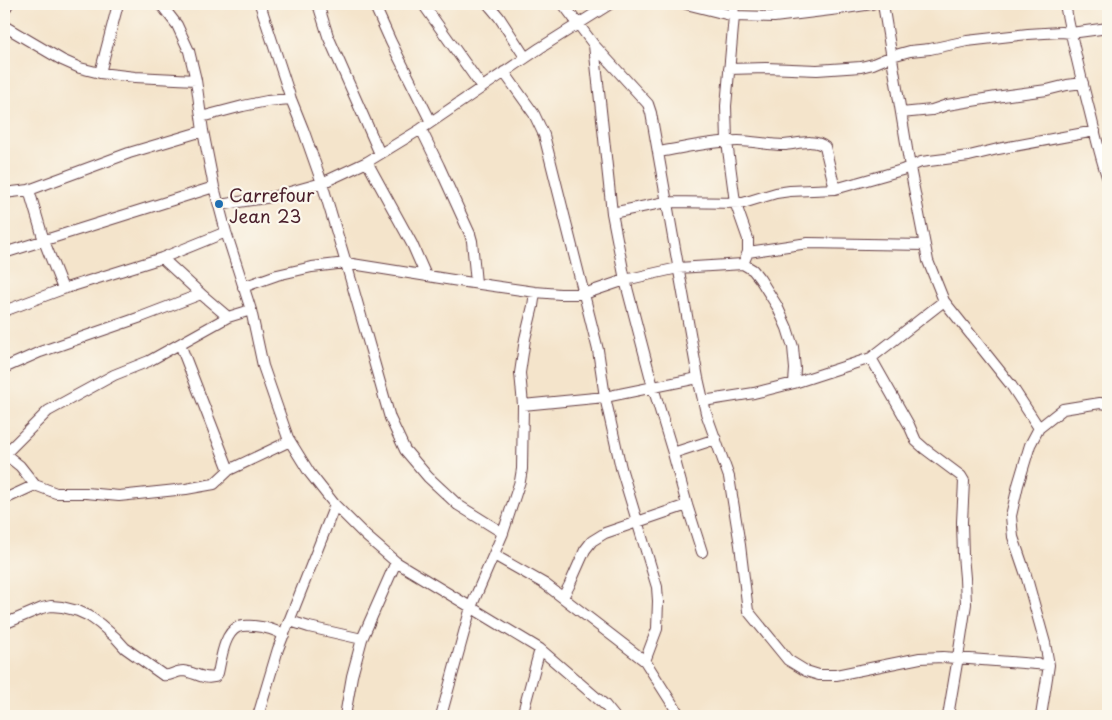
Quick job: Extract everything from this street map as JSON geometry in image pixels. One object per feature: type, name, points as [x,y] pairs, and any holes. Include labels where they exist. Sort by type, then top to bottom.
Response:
[{"type":"street","points":[[4,12],[8,4]]},
{"type":"street","points":[[100,73],[118,4]]},
{"type":"street","points":[[260,4],[291,99],[322,183],[390,418],[405,450],[428,477],[458,505],[503,533]]},
{"type":"street","points":[[318,4],[328,36],[380,154]]},
{"type":"street","points":[[374,4],[431,122]]},
{"type":"street","points":[[423,4],[482,87]]},
{"type":"street","points":[[488,4],[499,17],[525,57]]},
{"type":"street","points":[[563,4],[594,45],[648,104],[651,113],[698,378],[706,413],[729,477],[736,512],[748,611],[788,660],[806,671],[819,675],[836,675],[920,658],[958,657],[1049,665]]},
{"type":"street","points":[[219,205],[272,197],[322,183],[367,162],[421,129],[525,57],[610,4]]},
{"type":"street","points":[[686,4],[734,16],[774,17],[872,4]]},
{"type":"street","points":[[733,4],[734,16],[726,106],[727,142],[735,202],[748,240],[748,252],[743,264]]},
{"type":"street","points":[[883,4],[928,261],[944,301],[1012,384],[1039,428]]},
{"type":"street","points":[[1065,4],[1094,131],[1108,179]]},
{"type":"street","points":[[161,5],[177,26],[189,51],[196,80],[203,131],[214,187],[251,310],[263,366],[290,441],[309,472],[335,504],[366,536],[396,562],[540,649],[605,705],[614,716]]},
{"type":"street","points":[[4,26],[62,60],[80,68],[100,73],[135,77],[196,80]]},
{"type":"street","points":[[729,69],[805,70],[861,67],[910,51],[930,49],[967,40],[1028,34],[1071,33],[1108,28]]},
{"type":"street","points":[[594,45],[612,213],[625,280],[652,387],[673,453],[686,505],[702,552]]},
{"type":"street","points":[[504,72],[534,114],[544,135],[598,350],[605,397],[621,468],[657,587],[657,629],[645,661]]},
{"type":"street","points":[[901,113],[932,110],[947,105],[1083,83]]},
{"type":"street","points":[[201,117],[242,106],[291,99]]},
{"type":"street","points":[[421,129],[470,234],[476,283]]},
{"type":"street","points":[[4,193],[29,190],[129,153],[203,131]]},
{"type":"street","points":[[612,213],[666,202],[743,203],[790,190],[835,189],[902,170],[921,162],[969,156],[1094,131]]},
{"type":"street","points":[[658,152],[727,142],[782,145],[808,142],[823,144],[826,147],[835,189]]},
{"type":"street","points":[[367,162],[412,244],[426,276]]},
{"type":"street","points":[[4,253],[214,187]]},
{"type":"street","points":[[29,190],[44,241],[63,290]]},
{"type":"street","points":[[4,311],[162,258],[226,232]]},
{"type":"street","points":[[748,252],[808,243],[925,245]]},
{"type":"street","points":[[162,258],[200,294],[228,317]]},
{"type":"street","points":[[244,287],[278,275],[303,269],[346,263],[535,292],[584,294],[625,280],[678,268],[743,264],[753,270],[760,278],[777,306],[787,328],[793,347],[794,383]]},
{"type":"street","points":[[442,716],[471,607],[503,533],[520,481],[524,405],[520,373],[535,292]]},
{"type":"street","points":[[4,368],[40,352],[141,317],[200,294]]},
{"type":"street","points":[[703,401],[754,393],[794,383],[871,358],[944,301]]},
{"type":"street","points":[[251,310],[228,317],[180,344],[114,375],[48,411],[4,455],[20,466],[35,485],[56,493],[119,496],[214,484],[229,470],[290,441]]},
{"type":"street","points":[[180,344],[229,470]]},
{"type":"street","points":[[871,358],[916,441],[962,476],[964,481],[963,548],[966,604],[948,716]]},
{"type":"street","points":[[524,405],[605,397],[698,378]]},
{"type":"street","points":[[1041,716],[1049,665],[1045,643],[1014,537],[1011,516],[1030,445],[1039,428],[1064,409],[1100,403],[1108,404]]},
{"type":"street","points":[[673,453],[716,438]]},
{"type":"street","points":[[4,498],[35,485]]},
{"type":"street","points":[[258,716],[278,649],[335,504]]},
{"type":"street","points":[[563,597],[585,550],[592,541],[605,533],[686,505]]},
{"type":"street","points":[[494,555],[545,584],[645,661],[680,716]]},
{"type":"street","points":[[345,716],[352,676],[362,639],[396,562]]},
{"type":"street","points":[[4,624],[51,606],[78,611],[89,616],[125,648],[162,675],[167,676],[182,672],[206,678],[215,677],[218,673],[227,639],[235,628],[245,626],[266,628],[284,635]]},
{"type":"street","points":[[290,621],[362,639]]},
{"type":"street","points":[[522,716],[540,649]]},
{"type":"place","name":"Carrefour Jean 23","points":[[219,204]]}]
